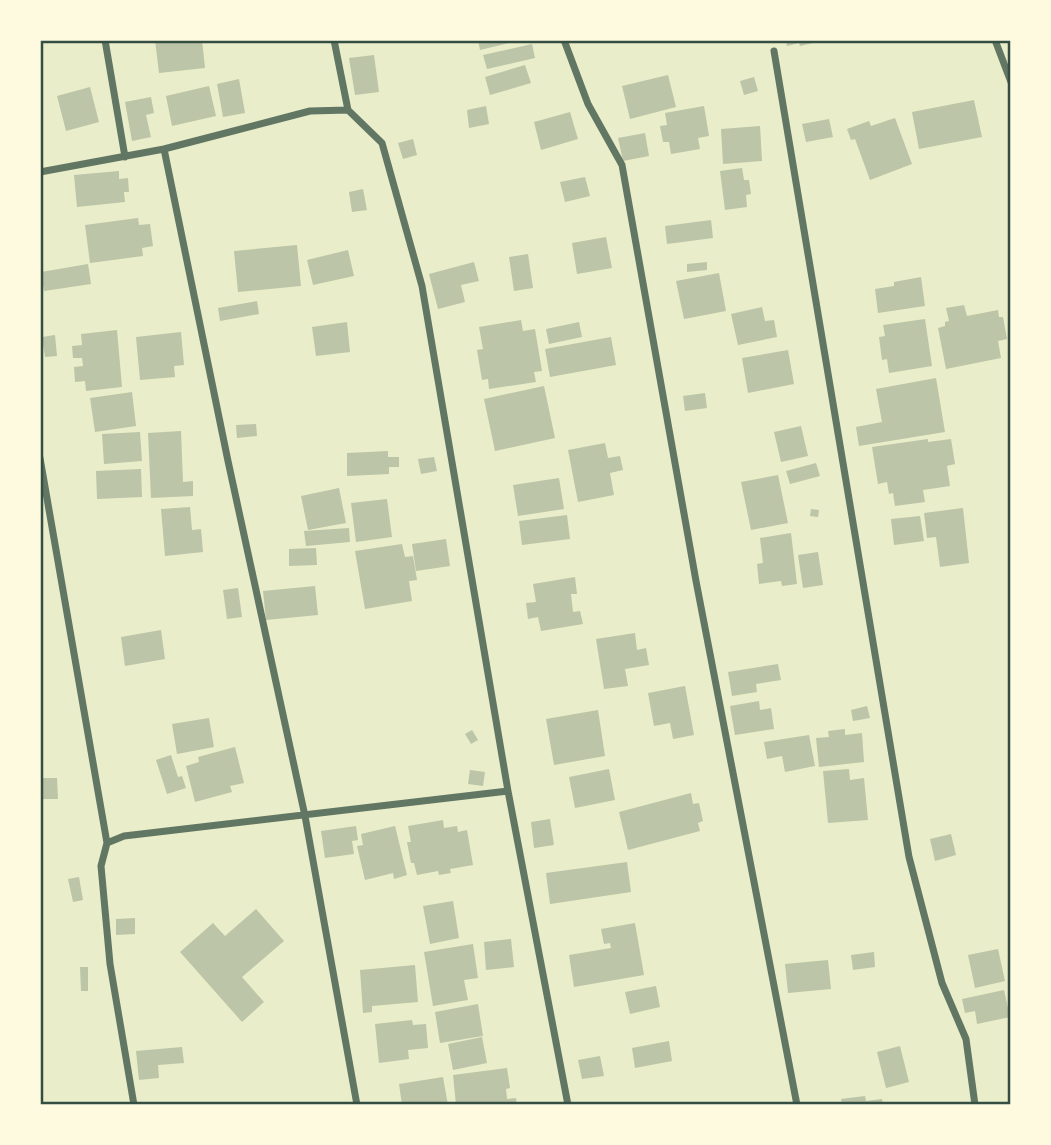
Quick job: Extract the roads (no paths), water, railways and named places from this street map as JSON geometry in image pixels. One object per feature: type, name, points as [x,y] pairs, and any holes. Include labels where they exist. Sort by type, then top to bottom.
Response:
[{"type":"street","points":[[105,40],[125,156]]},
{"type":"street","points":[[334,40],[348,110],[382,143],[422,286],[508,791],[568,1105]]},
{"type":"street","points":[[564,40],[588,103],[622,165],[696,581],[797,1105]]},
{"type":"street","points":[[995,40],[1011,82]]},
{"type":"street","points":[[774,51],[909,857],[942,983],[966,1039],[975,1105]]},
{"type":"street","points":[[40,172],[164,149],[310,111],[348,110]]},
{"type":"street","points":[[164,149],[305,816],[357,1105]]},
{"type":"street","points":[[40,458],[107,843],[101,866],[110,964],[134,1105]]},
{"type":"street","points":[[107,843],[124,836],[508,791]]}]
